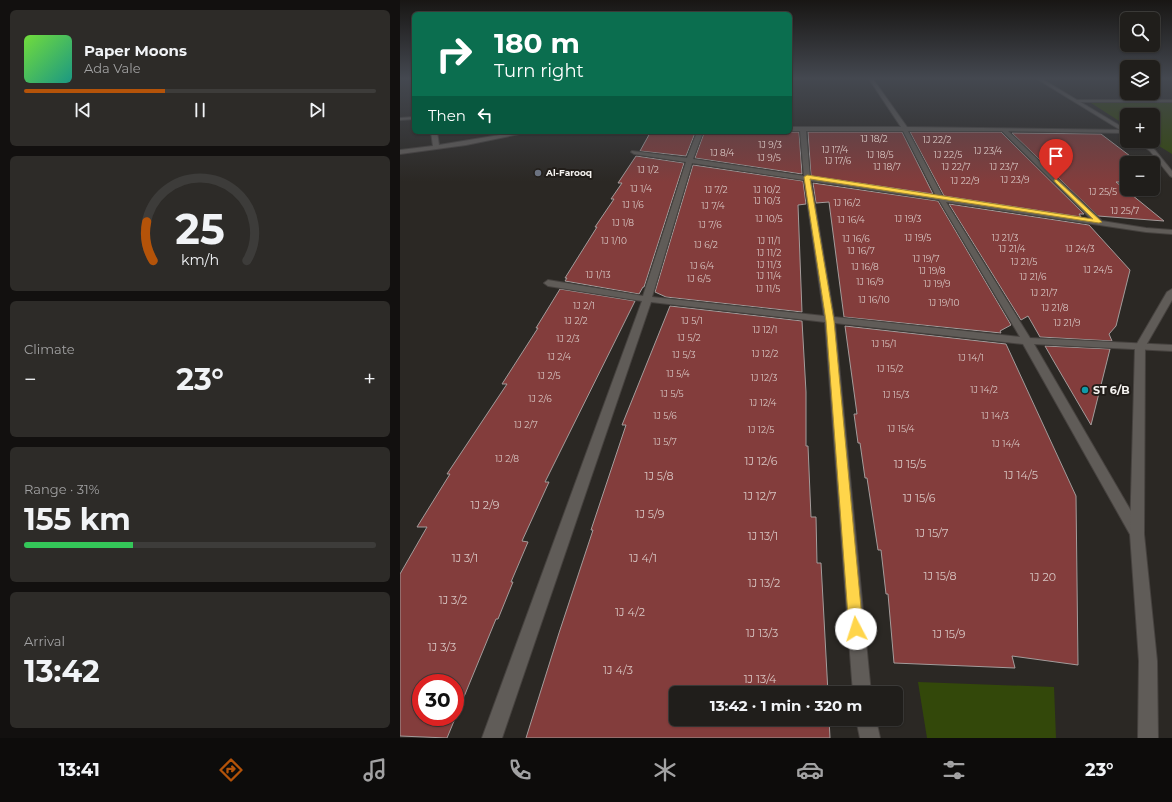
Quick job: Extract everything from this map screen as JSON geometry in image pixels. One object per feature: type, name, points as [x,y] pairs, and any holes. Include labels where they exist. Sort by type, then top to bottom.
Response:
[{"type":"street","points":[[894,113],[905,129],[940,197],[1026,341],[1137,534]]},
{"type":"street","points":[[1096,113],[1120,127]]},
{"type":"street","points":[[400,120],[412,118]]},
{"type":"street","points":[[792,129],[1003,129],[1120,131]]},
{"type":"street","points":[[803,129],[807,177],[830,321],[861,686]]},
{"type":"street","points":[[1003,129],[1099,222]]},
{"type":"street","points":[[434,134],[436,147]]},
{"type":"street","points":[[400,152],[500,138],[517,134]]},
{"type":"street","points":[[492,738],[647,299],[690,159],[699,134]]},
{"type":"street","points":[[1149,148],[1172,176]]},
{"type":"street","points":[[634,152],[690,159],[940,197],[1146,230],[1172,232]]},
{"type":"street","points":[[1161,162],[1172,162]]},
{"type":"street","points":[[548,283],[647,299],[830,321],[1026,341],[1172,348]]},
{"type":"street","points":[[1148,738],[1148,660],[1137,534],[1140,347],[1172,292]]},
{"type":"street","points":[[867,726],[870,738]]},
{"type":"green space","points":[[1107,113],[1120,113],[1120,122]]},
{"type":"green space","points":[[1160,113],[1172,113],[1172,154],[1160,147]]},
{"type":"green space","points":[[918,682],[1054,687],[1056,738],[927,738]]},
{"type":"building","points":[[792,132],[799,132],[802,174],[695,158],[704,134],[792,134]]},
{"type":"building","points":[[808,132],[902,132],[933,194],[811,176]]},
{"type":"building","points":[[910,132],[1001,132],[1084,214],[1079,214],[1081,217],[944,196]]},
{"type":"building","points":[[1012,133],[1101,134],[1130,156],[1120,156],[1120,182],[1116,182],[1120,185],[1120,196],[1133,196],[1164,221],[1098,216]]},
{"type":"building","points":[[649,134],[695,134],[686,156],[640,151]]},
{"type":"building","points":[[636,156],[684,163],[644,287],[639,294],[565,281],[567,278],[565,278],[597,227],[595,227],[614,199],[611,199],[622,183],[618,183]]},
{"type":"building","points":[[693,165],[803,181],[806,204],[798,205],[802,312],[666,297],[655,292]]},
{"type":"building","points":[[813,183],[938,201],[1011,325],[1000,331],[1001,333],[844,317],[829,202],[816,203]]},
{"type":"building","points":[[949,204],[1089,225],[1130,270],[1116,326],[1109,334],[1112,341],[1040,337],[1028,316],[1021,320]]},
{"type":"building","points":[[560,289],[635,301],[545,482],[549,482],[522,541],[528,542],[511,582],[513,582],[464,697],[464,674],[412,674],[412,726],[452,726],[447,738],[400,736],[400,574],[427,527],[417,527],[450,474],[447,474],[507,384],[502,384],[538,328],[536,328]]},
{"type":"building","points":[[670,306],[802,321],[806,392],[806,446],[808,446],[811,517],[816,517],[817,563],[821,563],[828,686],[669,686],[669,726],[829,726],[830,738],[526,738],[593,530],[591,530],[626,425],[622,425]]},
{"type":"building","points":[[845,326],[1006,344],[1076,496],[1078,665],[1012,656],[1015,668],[894,663],[888,594],[886,594],[881,550],[878,550],[867,478],[865,478],[860,443],[858,443],[854,414],[857,414]]},
{"type":"building","name":"ST 6/B","points":[[1045,346],[1110,349],[1091,425],[1053,360]]},
{"type":"place","name":"Al-Farooq","points":[[538,173]]},
{"type":"place","name":"ST 6/B","points":[[1085,390]]},
{"type":"route","points":[[856,629],[830,321],[807,177],[1099,222],[1056,180]]}]
